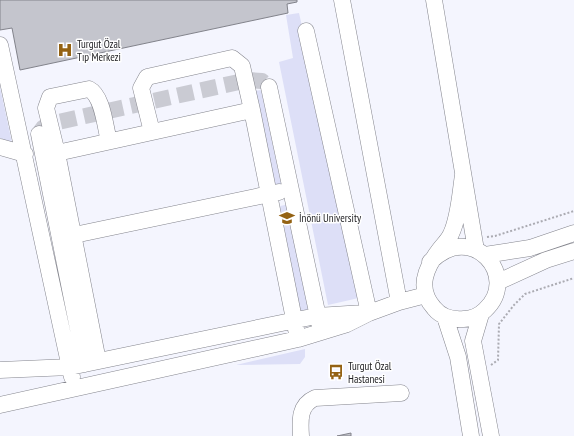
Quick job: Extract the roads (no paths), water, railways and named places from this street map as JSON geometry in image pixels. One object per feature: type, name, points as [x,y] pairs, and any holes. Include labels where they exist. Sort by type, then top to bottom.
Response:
[{"type":"street","points":[[342,0],[400,302]]},
{"type":"street","points":[[434,0],[463,175],[479,247],[494,268],[498,282],[493,300],[481,314],[473,341],[491,436]]},
{"type":"street","points":[[306,31],[369,313]]},
{"type":"street","points":[[0,45],[25,154],[84,364]]},
{"type":"street","points":[[152,132],[141,88],[147,78],[232,58],[242,66],[296,320],[298,340]]},
{"type":"street","points":[[269,87],[321,333]]},
{"type":"street","points":[[75,388],[84,364],[57,153],[46,108],[50,97],[89,89],[94,92],[98,98],[109,142]]},
{"type":"street","points":[[57,153],[252,110]]},
{"type":"street","points":[[39,134],[67,237]]},
{"type":"street","points":[[0,146],[25,154]]},
{"type":"street","points":[[463,175],[451,235],[430,262],[425,273],[424,284],[426,295],[437,311],[445,317],[457,320],[470,319],[481,314]]},
{"type":"street","points":[[67,237],[290,190]]},
{"type":"street","points":[[430,262],[439,253],[451,247],[530,248],[574,233]]},
{"type":"street","points":[[498,282],[546,260],[574,251]]},
{"type":"street","points":[[0,405],[298,340],[347,324],[369,313],[400,302],[426,295]]},
{"type":"street","points":[[0,370],[84,364],[317,316],[369,313]]},
{"type":"street","points":[[445,317],[458,357],[471,436]]},
{"type":"street","points":[[301,435],[301,412],[306,403],[315,398],[401,393]]},
{"type":"tunnel","points":[[40,132],[49,124],[248,80],[262,81],[269,87]]},
{"type":"place","name":"Turgut Özal Tıp Merkezi","points":[[65,50]]},
{"type":"place","name":"İnönü University","points":[[287,218]]},
{"type":"place","name":"Turgut Özal Hastanesi","points":[[336,372]]}]
